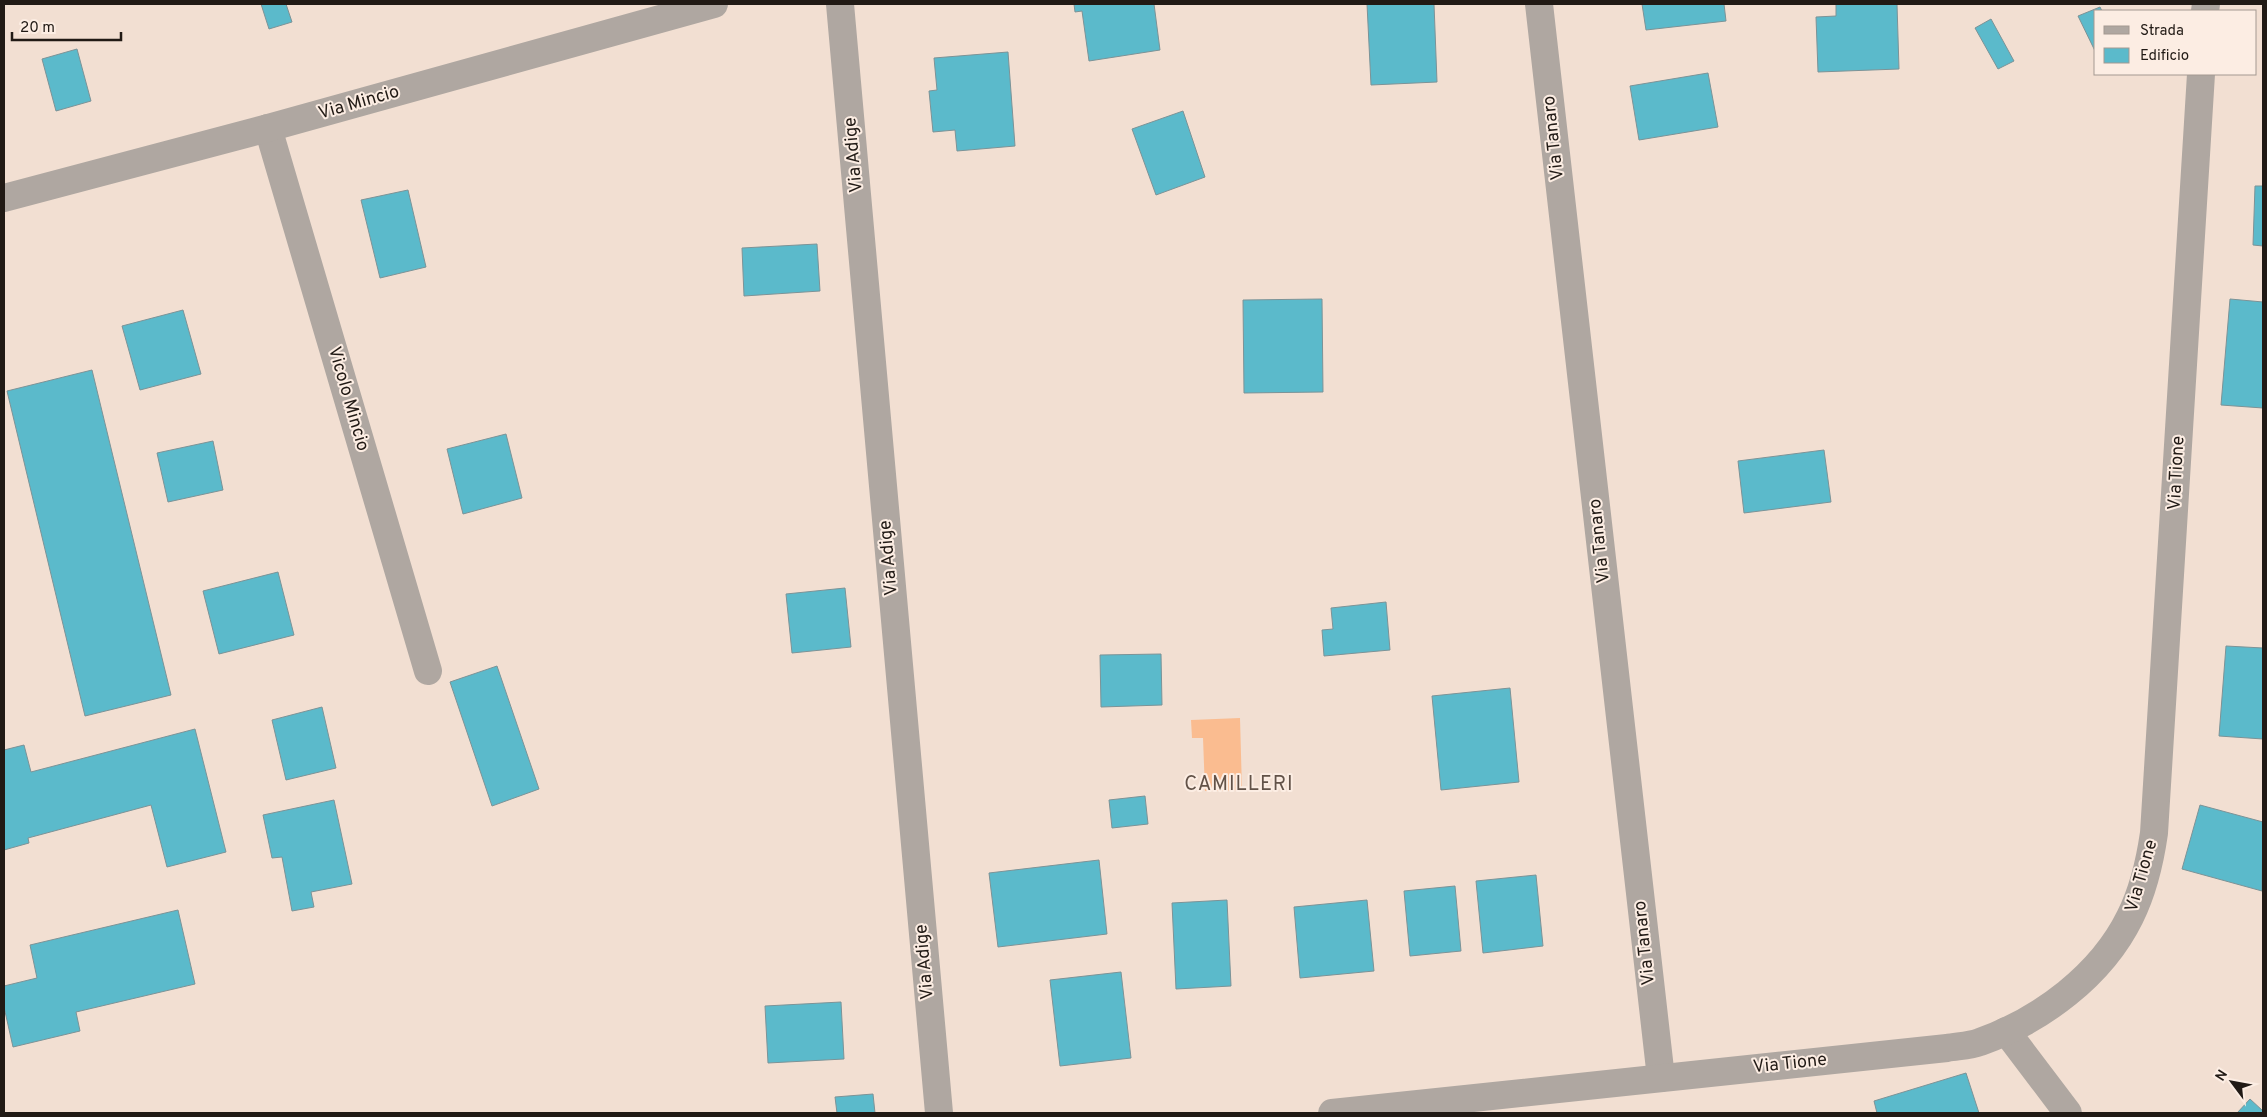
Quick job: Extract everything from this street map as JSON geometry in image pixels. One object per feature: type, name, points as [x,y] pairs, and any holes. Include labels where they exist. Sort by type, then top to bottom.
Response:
[{"type":"street","name":"Via Mincio","points":[[4,198],[268,128],[714,4]]},
{"type":"street","name":"Via Adige","points":[[840,4],[939,1113]]},
{"type":"street","name":"Via Tanaro","points":[[1539,4],[1661,1078]]},
{"type":"street","name":"Via Tione","points":[[1332,1113],[1441,1107],[1661,1078],[1978,1043],[2036,1016],[2084,979],[2101,962],[2134,910],[2151,852],[2156,811],[2201,75]]},
{"type":"street","name":"Vicolo Mincio","points":[[268,128],[428,670]]},
{"type":"street","points":[[2006,1031],[2068,1113]]},
{"type":"shaded area","points":[[1240,718],[1242,790],[1205,791],[1203,738],[1192,738],[1191,720]]},
{"type":"building","points":[[261,4],[286,4],[292,22],[269,29]]},
{"type":"building","points":[[1074,4],[1154,4],[1160,50],[1089,61],[1082,11],[1075,12]]},
{"type":"building","points":[[1367,4],[1434,4],[1437,82],[1371,85]]},
{"type":"building","points":[[1642,4],[1724,4],[1726,21],[1646,30]]},
{"type":"building","points":[[1836,4],[1897,4],[1899,69],[1818,72],[1816,17],[1836,16]]},
{"type":"building","points":[[2100,7],[2102,10],[2094,10],[2094,49],[2078,16]]},
{"type":"building","points":[[1991,19],[2014,61],[1998,69],[1975,28]]},
{"type":"building","points":[[77,49],[91,101],[56,111],[42,59]]},
{"type":"building","points":[[1008,52],[1015,146],[957,151],[955,130],[933,132],[929,91],[937,90],[934,58]]},
{"type":"building","points":[[1708,73],[1718,127],[1639,140],[1630,86]]},
{"type":"building","points":[[1183,111],[1205,177],[1156,195],[1132,129]]},
{"type":"building","points":[[2255,186],[2263,186],[2263,246],[2253,245]]},
{"type":"building","points":[[408,190],[426,267],[380,278],[361,200]]},
{"type":"building","points":[[817,244],[820,291],[744,296],[742,248]]},
{"type":"building","points":[[1322,299],[1323,392],[1244,393],[1243,300]]},
{"type":"building","points":[[2230,299],[2263,302],[2263,408],[2221,405]]},
{"type":"building","points":[[183,310],[201,374],[140,390],[122,326]]},
{"type":"building","points":[[92,370],[171,695],[85,716],[7,391]]},
{"type":"building","points":[[506,434],[522,498],[463,514],[447,449]]},
{"type":"building","points":[[213,441],[223,490],[168,502],[157,453]]},
{"type":"building","points":[[1824,450],[1831,502],[1744,513],[1738,461]]},
{"type":"building","points":[[278,572],[294,635],[219,654],[203,591]]},
{"type":"building","points":[[845,588],[851,647],[792,653],[786,594]]},
{"type":"building","points":[[1386,602],[1390,650],[1324,656],[1322,630],[1333,629],[1331,608]]},
{"type":"building","points":[[2226,646],[2263,648],[2263,739],[2219,736]]},
{"type":"building","points":[[1161,654],[1162,705],[1101,707],[1100,655]]},
{"type":"building","points":[[497,666],[539,789],[492,806],[450,682]]},
{"type":"building","points":[[1510,688],[1519,782],[1441,790],[1432,696]]},
{"type":"building","points":[[322,707],[336,768],[286,780],[272,720]]},
{"type":"building","points":[[195,729],[226,852],[167,867],[151,805],[28,838],[29,843],[4,850],[4,750],[24,745],[31,772]]},
{"type":"building","points":[[1145,796],[1148,824],[1112,828],[1109,800]]},
{"type":"building","points":[[334,800],[352,884],[311,892],[314,907],[292,911],[282,857],[272,858],[263,815]]},
{"type":"building","points":[[2200,805],[2263,822],[2262,891],[2182,869]]},
{"type":"building","points":[[1099,860],[1107,934],[998,947],[989,873]]},
{"type":"building","points":[[1536,875],[1543,946],[1483,953],[1476,881]]},
{"type":"building","points":[[1455,886],[1461,951],[1410,956],[1404,891]]},
{"type":"building","points":[[1227,900],[1231,986],[1176,989],[1172,903]]},
{"type":"building","points":[[1367,900],[1374,971],[1300,978],[1294,907]]},
{"type":"building","points":[[178,910],[195,984],[76,1012],[80,1031],[13,1047],[4,1007],[4,986],[37,978],[30,945]]},
{"type":"building","points":[[1121,972],[1131,1058],[1060,1066],[1050,980]]},
{"type":"building","points":[[841,1002],[844,1059],[768,1063],[765,1006]]},
{"type":"building","points":[[1966,1073],[1979,1113],[1877,1113],[1874,1101]]},
{"type":"building","points":[[873,1094],[875,1113],[837,1113],[835,1097]]},
{"type":"building","points":[[2250,1099],[2263,1113],[2237,1113]]},
{"type":"district","name":"CAMILLERI","points":[[1239,785]]}]
